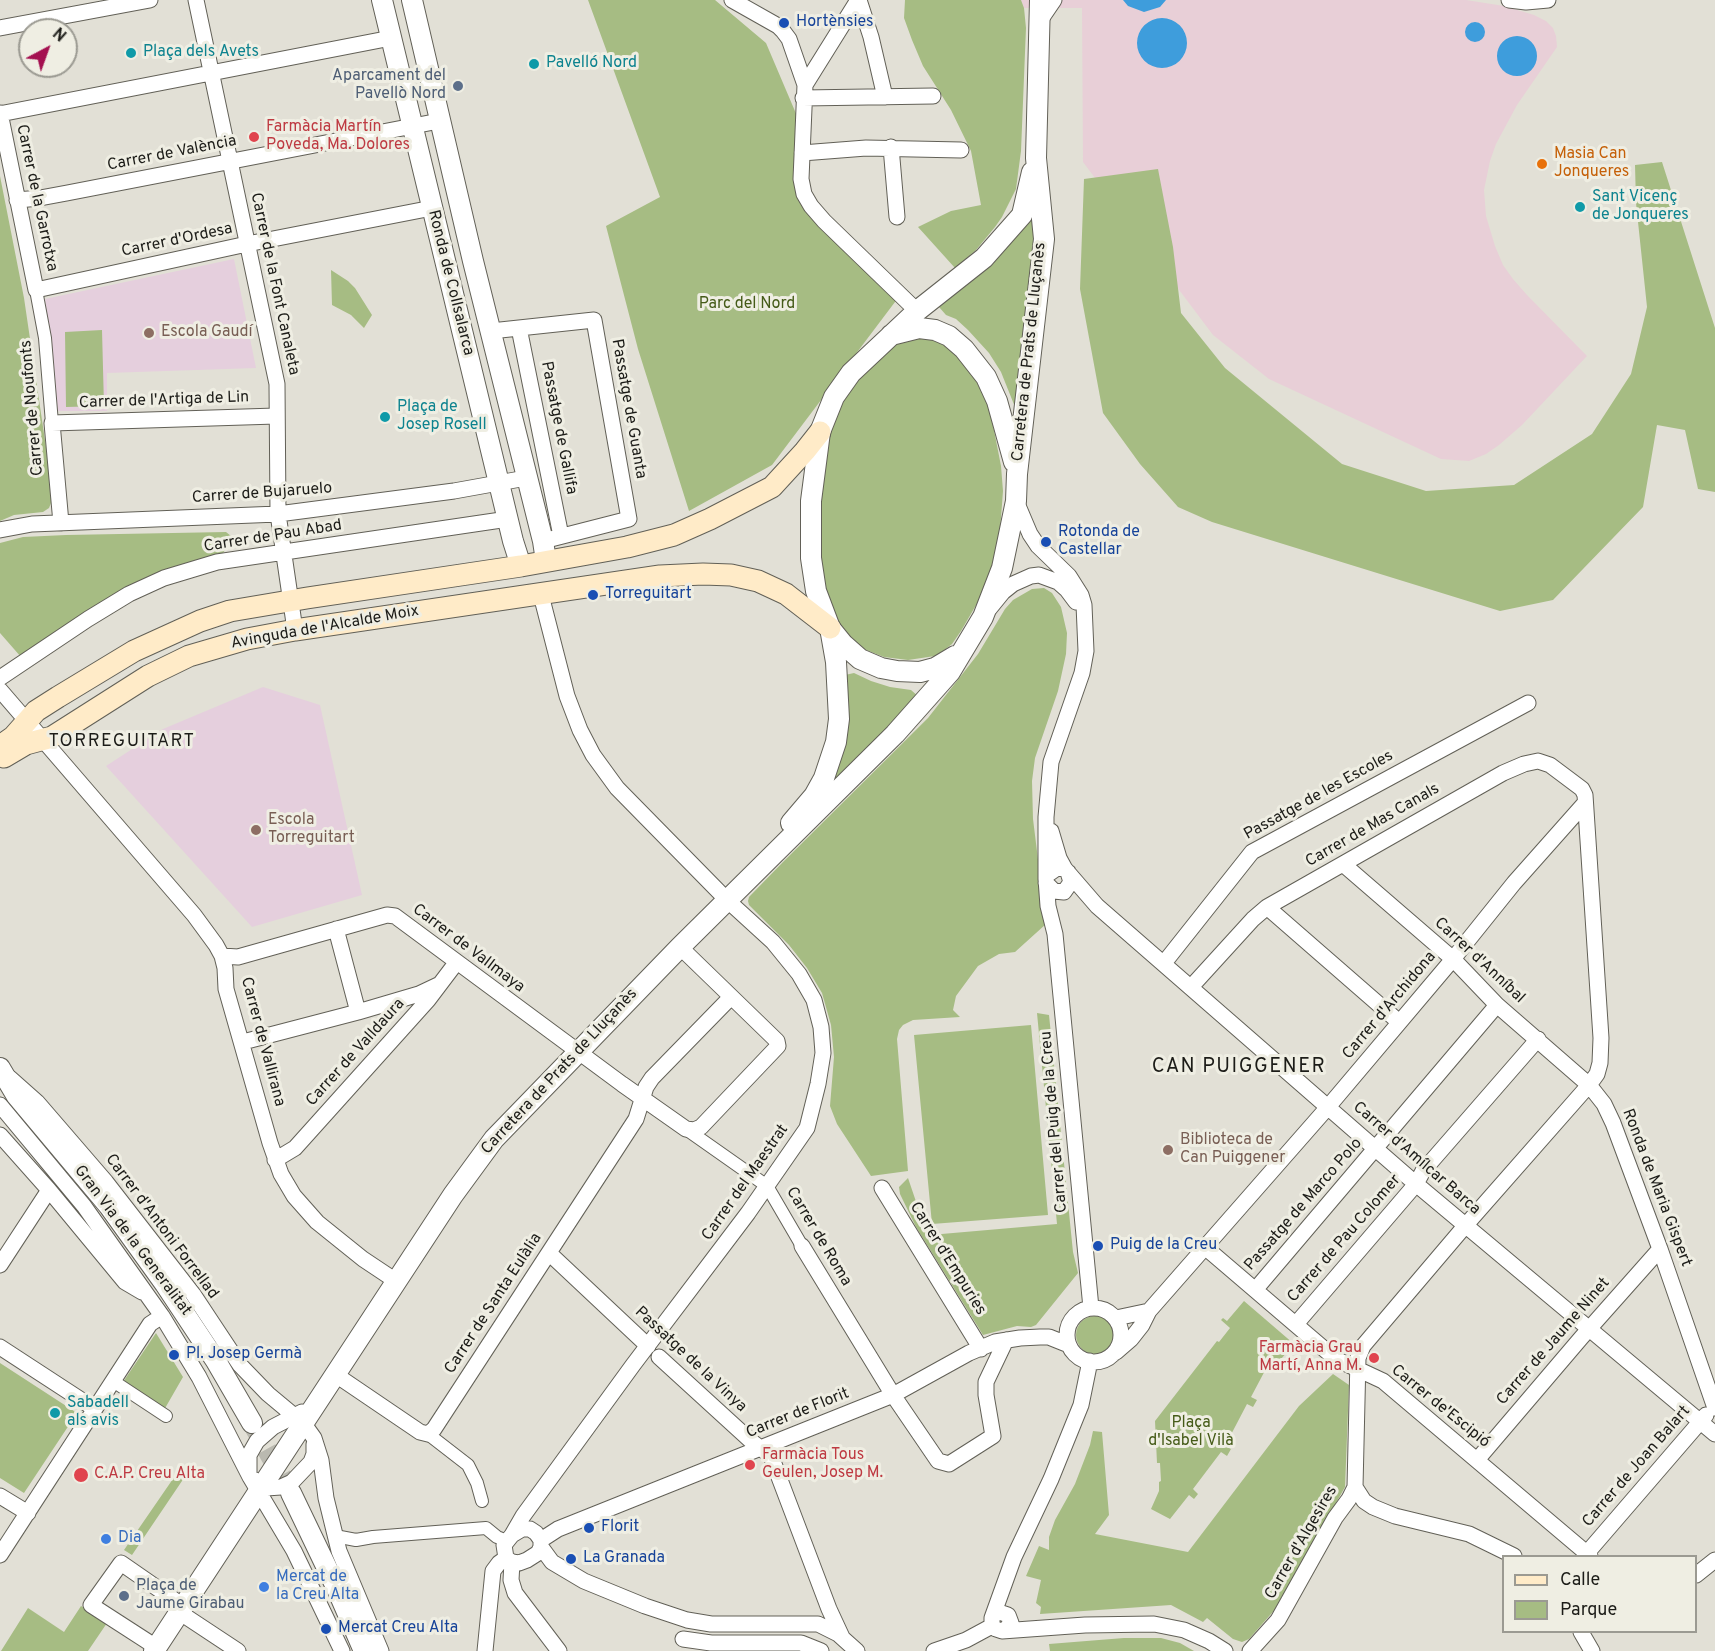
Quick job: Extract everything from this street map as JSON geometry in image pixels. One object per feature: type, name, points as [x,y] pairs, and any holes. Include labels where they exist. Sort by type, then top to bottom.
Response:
[{"type":"main road","points":[[521,566],[526,587],[540,595],[551,579],[550,546],[601,551],[674,535],[772,487],[795,464],[820,432]]},
{"type":"main road","name":"Avinguda de l'Alcalde Moix","points":[[0,746],[13,737],[27,720],[53,700],[153,641],[200,621],[230,611],[521,566],[550,546]]},
{"type":"main road","name":"Avinguda de l'Alcalde Moix","points":[[0,759],[26,744],[45,740],[148,676],[189,656],[247,639],[295,630],[660,576],[703,574],[731,575],[758,581],[786,594],[830,628]]},
{"type":"street","points":[[0,28],[88,6],[150,0]]},
{"type":"street","name":"Carrer de la Font Canaleta","points":[[196,0],[277,384],[278,514],[295,630]]},
{"type":"street","name":"Ronda de Collsalarca","points":[[382,0],[507,519],[521,566]]},
{"type":"street","name":"Ronda de Collsalarca","points":[[412,0],[439,121],[526,478],[550,546]]},
{"type":"street","points":[[732,0],[778,26],[789,39],[804,91],[801,179],[804,194],[811,206],[917,311]]},
{"type":"street","points":[[804,91],[859,0]]},
{"type":"street","points":[[859,0],[885,97]]},
{"type":"street","name":"Carretera de Prats de Lluçanès","points":[[1032,0],[1039,22]]},
{"type":"street","name":"Carretera de Prats de Lluçanès","points":[[155,1649],[240,1521],[257,1485],[299,1421],[321,1398],[396,1281],[485,1150],[513,1118],[680,947],[896,734],[950,672],[983,617],[1002,568],[1016,501],[1017,474],[1044,239],[1036,158],[1040,0]]},
{"type":"street","points":[[1039,22],[1054,0]]},
{"type":"street","points":[[1509,0],[1526,2],[1548,0]]},
{"type":"street","points":[[0,114],[391,38]]},
{"type":"street","points":[[804,91],[885,97],[933,96]]},
{"type":"street","name":"Carrer de la Garrotxa","points":[[0,114],[36,290]]},
{"type":"street","name":"Carrer de València","points":[[17,200],[40,198],[439,121]]},
{"type":"street","points":[[802,153],[891,147],[961,150]]},
{"type":"street","points":[[891,147],[897,217]]},
{"type":"street","name":"Carretera de Prats de Lluçanès","points":[[743,884],[754,867],[814,796],[830,766],[839,719],[839,692],[830,628],[816,591],[811,558],[811,501],[820,432],[834,397],[851,373],[889,336],[984,258],[1022,215],[1036,158]]},
{"type":"street","name":"Carrer d'Ordesa","points":[[36,290],[247,244],[432,208]]},
{"type":"street","points":[[447,267],[473,261]]},
{"type":"street","name":"Carrer de Noufonts","points":[[36,290],[45,338],[61,523]]},
{"type":"street","name":"Passatge de Guanta","points":[[491,331],[594,320],[629,519],[550,546]]},
{"type":"street","name":"Passatge de Gallifa","points":[[519,328],[550,546]]},
{"type":"street","name":"Carretera de Prats de Lluçanès","points":[[889,336],[919,328],[935,330],[949,336],[964,349],[986,377],[997,401],[1017,474]]},
{"type":"street","name":"Carrer de l'Artiga de Lin","points":[[52,423],[276,416]]},
{"type":"street","name":"Carrer de Bujaruelo","points":[[0,530],[32,524],[278,514],[454,491],[526,478]]},
{"type":"street","name":"Carrer del Puig de la Creu","points":[[1016,501],[1029,534],[1076,586],[1081,595],[1084,613],[1086,651],[1082,673],[1051,762],[1046,817],[1048,906],[1055,934],[1091,1308]]},
{"type":"street","name":"Carrer de Pau Abad","points":[[0,678],[129,594],[164,578],[217,562],[507,519]]},
{"type":"street","points":[[983,617],[1013,584],[1039,575],[1058,582],[1084,613]]},
{"type":"street","name":"Carrer del Maestrat","points":[[509,1538],[523,1516],[653,1351],[807,1128],[823,1053],[821,1027],[814,1000],[783,953],[617,788],[593,755],[580,730],[567,696],[540,595]]},
{"type":"street","name":"Carretera de Prats de Lluçanès","points":[[830,628],[860,659],[881,668],[897,671],[920,672],[935,668],[947,662],[964,648]]},
{"type":"street","name":"Carrer de Vallirana","points":[[0,690],[194,915],[216,945],[222,956],[226,989],[275,1160],[294,1196],[317,1222],[355,1254],[396,1281]]},
{"type":"street","name":"Passatge de les Escoles","points":[[1164,963],[1252,852],[1528,703]]},
{"type":"street","name":"Carrer de Mas Canals","points":[[1191,987],[1253,919],[1267,907],[1503,773],[1538,761],[1550,765],[1582,789],[1585,803]]},
{"type":"street","points":[[1585,803],[1602,1053],[1596,1074],[1589,1085]]},
{"type":"street","name":"Carrer d'Archidona","points":[[1116,1352],[1131,1339],[1149,1311],[1328,1107],[1514,883],[1585,803]]},
{"type":"street","name":"Carrer del Puig de la Creu","points":[[1046,817],[1059,858],[1067,871]]},
{"type":"street","name":"Carrer d'Anníbal","points":[[1343,864],[1453,959],[1497,1005],[1589,1085]]},
{"type":"street","points":[[1061,868],[1067,871],[1071,882],[1066,890],[1053,891],[1047,879],[1053,869],[1061,868]]},
{"type":"street","name":"Carrer d'Amílcar Barca","points":[[1067,871],[1097,906],[1416,1184],[1715,1434]]},
{"type":"street","name":"Carrer del Puig de la Creu","points":[[1055,934],[1066,890]]},
{"type":"street","name":"Carrer d'Amílcar Barca","points":[[1066,890],[1097,906]]},
{"type":"street","points":[[1267,907],[1399,1022]]},
{"type":"street","name":"Carrer de Vallmaya","points":[[222,956],[238,957],[387,915],[394,916],[578,1052]]},
{"type":"street","points":[[336,929],[358,1012]]},
{"type":"street","points":[[680,947],[777,1041],[778,1046],[701,1127],[694,1130],[686,1129]]},
{"type":"street","name":"Carrer de Valldaura","points":[[275,1160],[295,1148],[440,985],[456,963]]},
{"type":"street","points":[[243,1042],[358,1012],[419,994],[440,985]]},
{"type":"street","name":"Carrer de Santa Eulàlia","points":[[428,1434],[441,1420],[636,1119],[646,1087],[652,1078],[731,997]]},
{"type":"street","name":"Passatge de Marco Polo","points":[[1255,1290],[1497,1005]]},
{"type":"street","name":"Carrer de Pau Colomer","points":[[1296,1324],[1416,1184],[1423,1171],[1538,1039]]},
{"type":"street","name":"Carrer de Roma","points":[[578,1052],[767,1186],[893,1395],[938,1461],[949,1464],[993,1436],[986,1382],[1006,1340]]},
{"type":"street","name":"Carrer d'Antoni Forrellad","points":[[2,1070],[38,1102],[106,1182],[175,1270],[240,1365],[299,1421]]},
{"type":"street","name":"Gran Via de la Generalitat","points":[[0,1097],[71,1175],[135,1257],[249,1426],[211,1352],[165,1284],[109,1206],[16,1095],[2,1070]]},
{"type":"street","name":"Carrer d'Algesires","points":[[1250,1651],[1270,1630],[1286,1608],[1335,1518],[1355,1487],[1358,1369],[1359,1354],[1363,1347],[1589,1085]]},
{"type":"street","name":"Ronda de Maria Gispert","points":[[1589,1085],[1604,1104],[1613,1123],[1715,1406]]},
{"type":"street","points":[[0,1105],[84,1206],[162,1316],[199,1377],[257,1485],[281,1500],[337,1589],[363,1651]]},
{"type":"street","points":[[0,1135],[125,1282],[138,1292],[147,1294]]},
{"type":"street","name":"Carrer d'Empuries","points":[[882,1188],[981,1349]]},
{"type":"street","points":[[0,1265],[49,1190]]},
{"type":"street","name":"Carrer de'Escipió","points":[[1206,1248],[1338,1360],[1383,1381],[1589,1555]]},
{"type":"street","name":"Carrer de Jaume Ninet","points":[[1477,1460],[1589,1328],[1660,1249]]},
{"type":"street","name":"Passatge de la Vinya","points":[[549,1253],[653,1351],[771,1456],[829,1609],[842,1637]]},
{"type":"street","points":[[1100,1308],[1116,1318],[1122,1334],[1116,1352],[1105,1360],[1090,1361],[1074,1353],[1069,1345],[1068,1329],[1071,1321],[1083,1310],[1100,1308]]},
{"type":"street","points":[[1116,1318],[1149,1311]]},
{"type":"street","points":[[0,1555],[150,1324],[162,1316]]},
{"type":"street","name":"Carrer de Florit","points":[[541,1543],[558,1529],[893,1395],[981,1349],[1006,1340],[1020,1338],[1049,1337],[1069,1345]]},
{"type":"street","points":[[0,1347],[95,1410]]},
{"type":"street","points":[[1002,1621],[1003,1588],[1081,1405],[1090,1361]]},
{"type":"street","points":[[336,1375],[420,1432],[428,1434],[468,1465],[477,1483],[482,1501]]},
{"type":"street","points":[[113,1382],[166,1416]]},
{"type":"street","name":"Carrer de Joan Balart","points":[[1589,1555],[1715,1406]]},
{"type":"street","points":[[299,1421],[321,1460],[339,1551],[381,1651]]},
{"type":"street","name":"Carretera de Prats de Lluçanès","points":[[257,1485],[281,1487],[299,1477],[311,1462],[314,1454],[299,1421]]},
{"type":"street","name":"Carretera de Prats de Lluçanès","points":[[257,1485],[248,1462],[249,1455],[257,1441],[273,1426],[299,1421]]},
{"type":"street","points":[[1355,1487],[1364,1501],[1373,1507],[1395,1516],[1469,1534],[1510,1555]]},
{"type":"street","points":[[0,1496],[28,1513]]},
{"type":"street","points":[[240,1521],[281,1500]]},
{"type":"street","points":[[281,1500],[302,1565],[342,1651]]},
{"type":"street","points":[[281,1500],[328,1593],[352,1651]]},
{"type":"street","points":[[335,1536],[356,1540],[486,1528],[497,1537],[509,1538]]},
{"type":"street","points":[[559,1651],[515,1593],[511,1580],[509,1560],[504,1551],[509,1538],[522,1529],[530,1529],[536,1533],[552,1562],[584,1581],[645,1606],[687,1620],[711,1624],[818,1624],[842,1637],[857,1651]]},
{"type":"street","points":[[485,1651],[493,1571],[499,1563],[509,1560],[519,1563],[527,1560],[538,1553],[541,1543]]},
{"type":"street","points":[[1697,1573],[1712,1562]]},
{"type":"street","points":[[155,1649],[92,1605],[121,1563],[238,1651]]},
{"type":"street","points":[[687,1620],[682,1645],[801,1643],[821,1651]]},
{"type":"street","points":[[938,1650],[1002,1621],[1042,1629],[1085,1625],[1154,1624],[1184,1630],[1225,1651]]},
{"type":"street","points":[[1582,1633],[1592,1651]]},
{"type":"shaded area","points":[[1021,0],[1466,0],[1504,6],[1546,21],[1553,28],[1557,47],[1517,105],[1496,144],[1484,190],[1486,216],[1503,265],[1513,279],[1587,356],[1522,425],[1486,454],[1469,461],[1441,459],[1269,379],[1213,335],[1083,162],[1082,8],[1024,8]]},
{"type":"shaded area","name":"Escola Gaudí","points":[[234,259],[256,368],[107,373],[107,411],[58,411],[45,299]]},
{"type":"shaded area","name":"Escola Torreguitart","points":[[263,687],[320,705],[362,895],[252,927],[106,766],[163,729]]},
{"type":"green space","name":"Parc del Nord","points":[[588,0],[715,0],[766,43],[803,130],[806,199],[901,294],[772,465],[689,511],[638,349],[606,226],[660,197]]},
{"type":"green space","points":[[905,0],[1021,0],[1024,8],[1026,28],[1021,151],[1016,189],[995,227],[976,250],[955,268],[918,227],[951,211],[981,205],[971,151],[951,110],[923,66],[904,18]]},
{"type":"green space","points":[[1662,162],[1715,328],[1715,492],[1698,489],[1685,430],[1657,425],[1643,507],[1553,600],[1500,611],[1212,522],[1178,507],[1140,464],[1103,413],[1080,289],[1084,179],[1158,169],[1173,247],[1181,313],[1225,368],[1342,464],[1426,491],[1514,485],[1592,434],[1631,374],[1647,307],[1636,203],[1635,165]]},
{"type":"green space","points":[[0,176],[24,298],[52,488],[51,503],[49,508],[43,512],[14,515],[0,521]]},
{"type":"green space","points":[[1029,213],[1036,214],[1030,296],[1015,407],[1001,372],[989,353],[968,330],[956,319],[946,315],[939,307],[991,266]]},
{"type":"green space","points":[[331,270],[355,288],[372,315],[364,328],[351,315],[332,305]]},
{"type":"green space","points":[[102,330],[104,406],[66,407],[65,332]]},
{"type":"green space","points":[[912,337],[935,337],[952,349],[977,380],[986,397],[992,420],[1001,466],[1003,491],[1000,531],[992,566],[979,600],[952,644],[935,656],[908,660],[884,657],[861,648],[839,627],[824,587],[820,560],[819,506],[829,437],[847,394],[864,372],[896,343]]},
{"type":"green space","points":[[226,532],[231,536],[231,543],[222,554],[21,657],[0,633],[0,543],[23,537]]},
{"type":"green space","points":[[1044,588],[1052,593],[1061,607],[1067,633],[1066,654],[1058,691],[1035,758],[1032,781],[1033,819],[1046,924],[1015,952],[999,954],[978,966],[956,996],[953,1010],[960,1017],[913,1020],[899,1030],[897,1039],[908,1171],[871,1176],[837,1124],[830,1106],[834,1057],[831,1025],[822,993],[807,968],[789,945],[749,905],[749,897],[928,718],[978,654],[1005,609],[1013,600],[1032,589]]},
{"type":"green space","points":[[854,673],[890,687],[911,690],[919,697],[836,781],[834,777],[845,740],[848,716],[845,675]]},
{"type":"green space","points":[[1037,1013],[1049,1015],[1073,1252],[1078,1273],[1036,1325],[1017,1326],[983,1335],[916,1227],[900,1194],[899,1187],[908,1178],[926,1231],[930,1235],[1057,1224]]},
{"type":"green space","points":[[1031,1025],[1048,1215],[932,1224],[914,1035]]},
{"type":"green space","name":"Plaça d'Isabel Vilà","points":[[1244,1301],[1294,1344],[1275,1366],[1269,1363],[1251,1397],[1257,1400],[1253,1407],[1247,1404],[1225,1446],[1231,1449],[1227,1456],[1221,1452],[1193,1489],[1198,1494],[1194,1499],[1189,1495],[1170,1519],[1151,1509],[1161,1481],[1160,1463],[1157,1463],[1155,1421],[1217,1341],[1219,1342],[1230,1328],[1221,1320],[1223,1318],[1227,1321]]},
{"type":"green space","points":[[1095,1316],[1108,1322],[1114,1335],[1108,1348],[1095,1354],[1082,1348],[1076,1335],[1082,1322]]},
{"type":"green space","points":[[156,1333],[183,1377],[164,1410],[123,1382]]},
{"type":"green space","points":[[0,1363],[77,1413],[24,1493],[0,1478]]},
{"type":"green space","points":[[1333,1374],[1349,1385],[1345,1487],[1278,1606],[1249,1639],[1242,1642],[1233,1639],[1207,1618],[1203,1622],[1171,1605],[1040,1614],[1041,1607],[1036,1603],[1041,1580],[1026,1576],[1039,1546],[1049,1550],[1049,1537],[1055,1520],[1075,1484],[1093,1431],[1102,1432],[1109,1515],[1095,1534],[1188,1552],[1299,1406]]},
{"type":"green space","points":[[177,1473],[184,1478],[132,1555],[124,1550]]},
{"type":"green space","points":[[81,1606],[107,1623],[88,1651],[1,1651],[28,1608],[64,1632]]},
{"type":"green space","points":[[1124,1638],[1161,1638],[1180,1643],[1194,1651],[1050,1651],[1049,1644]]},
{"type":"water","points":[[1123,0],[1166,0],[1160,7],[1144,12],[1128,6]]},
{"type":"water","points":[[1162,18],[1171,20],[1182,29],[1187,43],[1185,52],[1176,63],[1162,68],[1153,66],[1142,57],[1137,43],[1139,34],[1148,23]]},
{"type":"water","points":[[1471,22],[1479,22],[1485,28],[1485,36],[1479,42],[1471,42],[1465,36],[1465,28]]},
{"type":"water","points":[[1517,36],[1531,42],[1537,56],[1531,70],[1517,76],[1503,70],[1497,56],[1503,42]]},
{"type":"tunnel","points":[[252,1423],[291,1493]]},
{"type":"place","name":"Hortènsies","points":[[784,23]]},
{"type":"place","name":"Plaça dels Avets","points":[[131,53]]},
{"type":"place","name":"Pavelló Nord","points":[[534,64]]},
{"type":"place","name":"Aparcament del Pavellò Nord","points":[[458,86]]},
{"type":"place","name":"Farmàcia Martín Poveda, Ma. Dolores","points":[[254,137]]},
{"type":"place","name":"Masia Can Jonqueres","points":[[1542,164]]},
{"type":"place","name":"Sant Vicenç de Jonqueres","points":[[1580,207]]},
{"type":"place","name":"Escola Gaudí","points":[[149,333]]},
{"type":"place","name":"Plaça de Josep Rosell","points":[[385,417]]},
{"type":"place","name":"Rotonda de Castellar","points":[[1046,542]]},
{"type":"place","name":"Torreguitart","points":[[593,595]]},
{"type":"place","name":"Escola Torreguitart","points":[[256,830]]},
{"type":"place","name":"Biblioteca de Can Puiggener","points":[[1168,1150]]},
{"type":"place","name":"Puig de la Creu","points":[[1098,1246]]},
{"type":"place","name":"Pl. Josep Germà","points":[[174,1355]]},
{"type":"place","name":"Farmàcia Grau Martí, Anna M.","points":[[1374,1358]]},
{"type":"place","name":"Sabadell als avis","points":[[55,1413]]},
{"type":"place","name":"Farmàcia Tous Geulen, Josep M.","points":[[750,1465]]},
{"type":"place","name":"C.A.P. Creu Alta","points":[[81,1475]]},
{"type":"place","name":"Florit","points":[[589,1528]]},
{"type":"place","name":"Dia","points":[[106,1539]]},
{"type":"place","name":"La Granada","points":[[571,1559]]},
{"type":"place","name":"Mercat de la Creu Alta","points":[[264,1587]]},
{"type":"place","name":"Plaça de Jaume Girabau","points":[[124,1596]]},
{"type":"place","name":"Mercat Creu Alta","points":[[326,1629]]},
{"type":"district","name":"TORREGUITART","points":[[122,742]]},
{"type":"district","name":"CAN PUIGGENER","points":[[1239,1068]]}]
